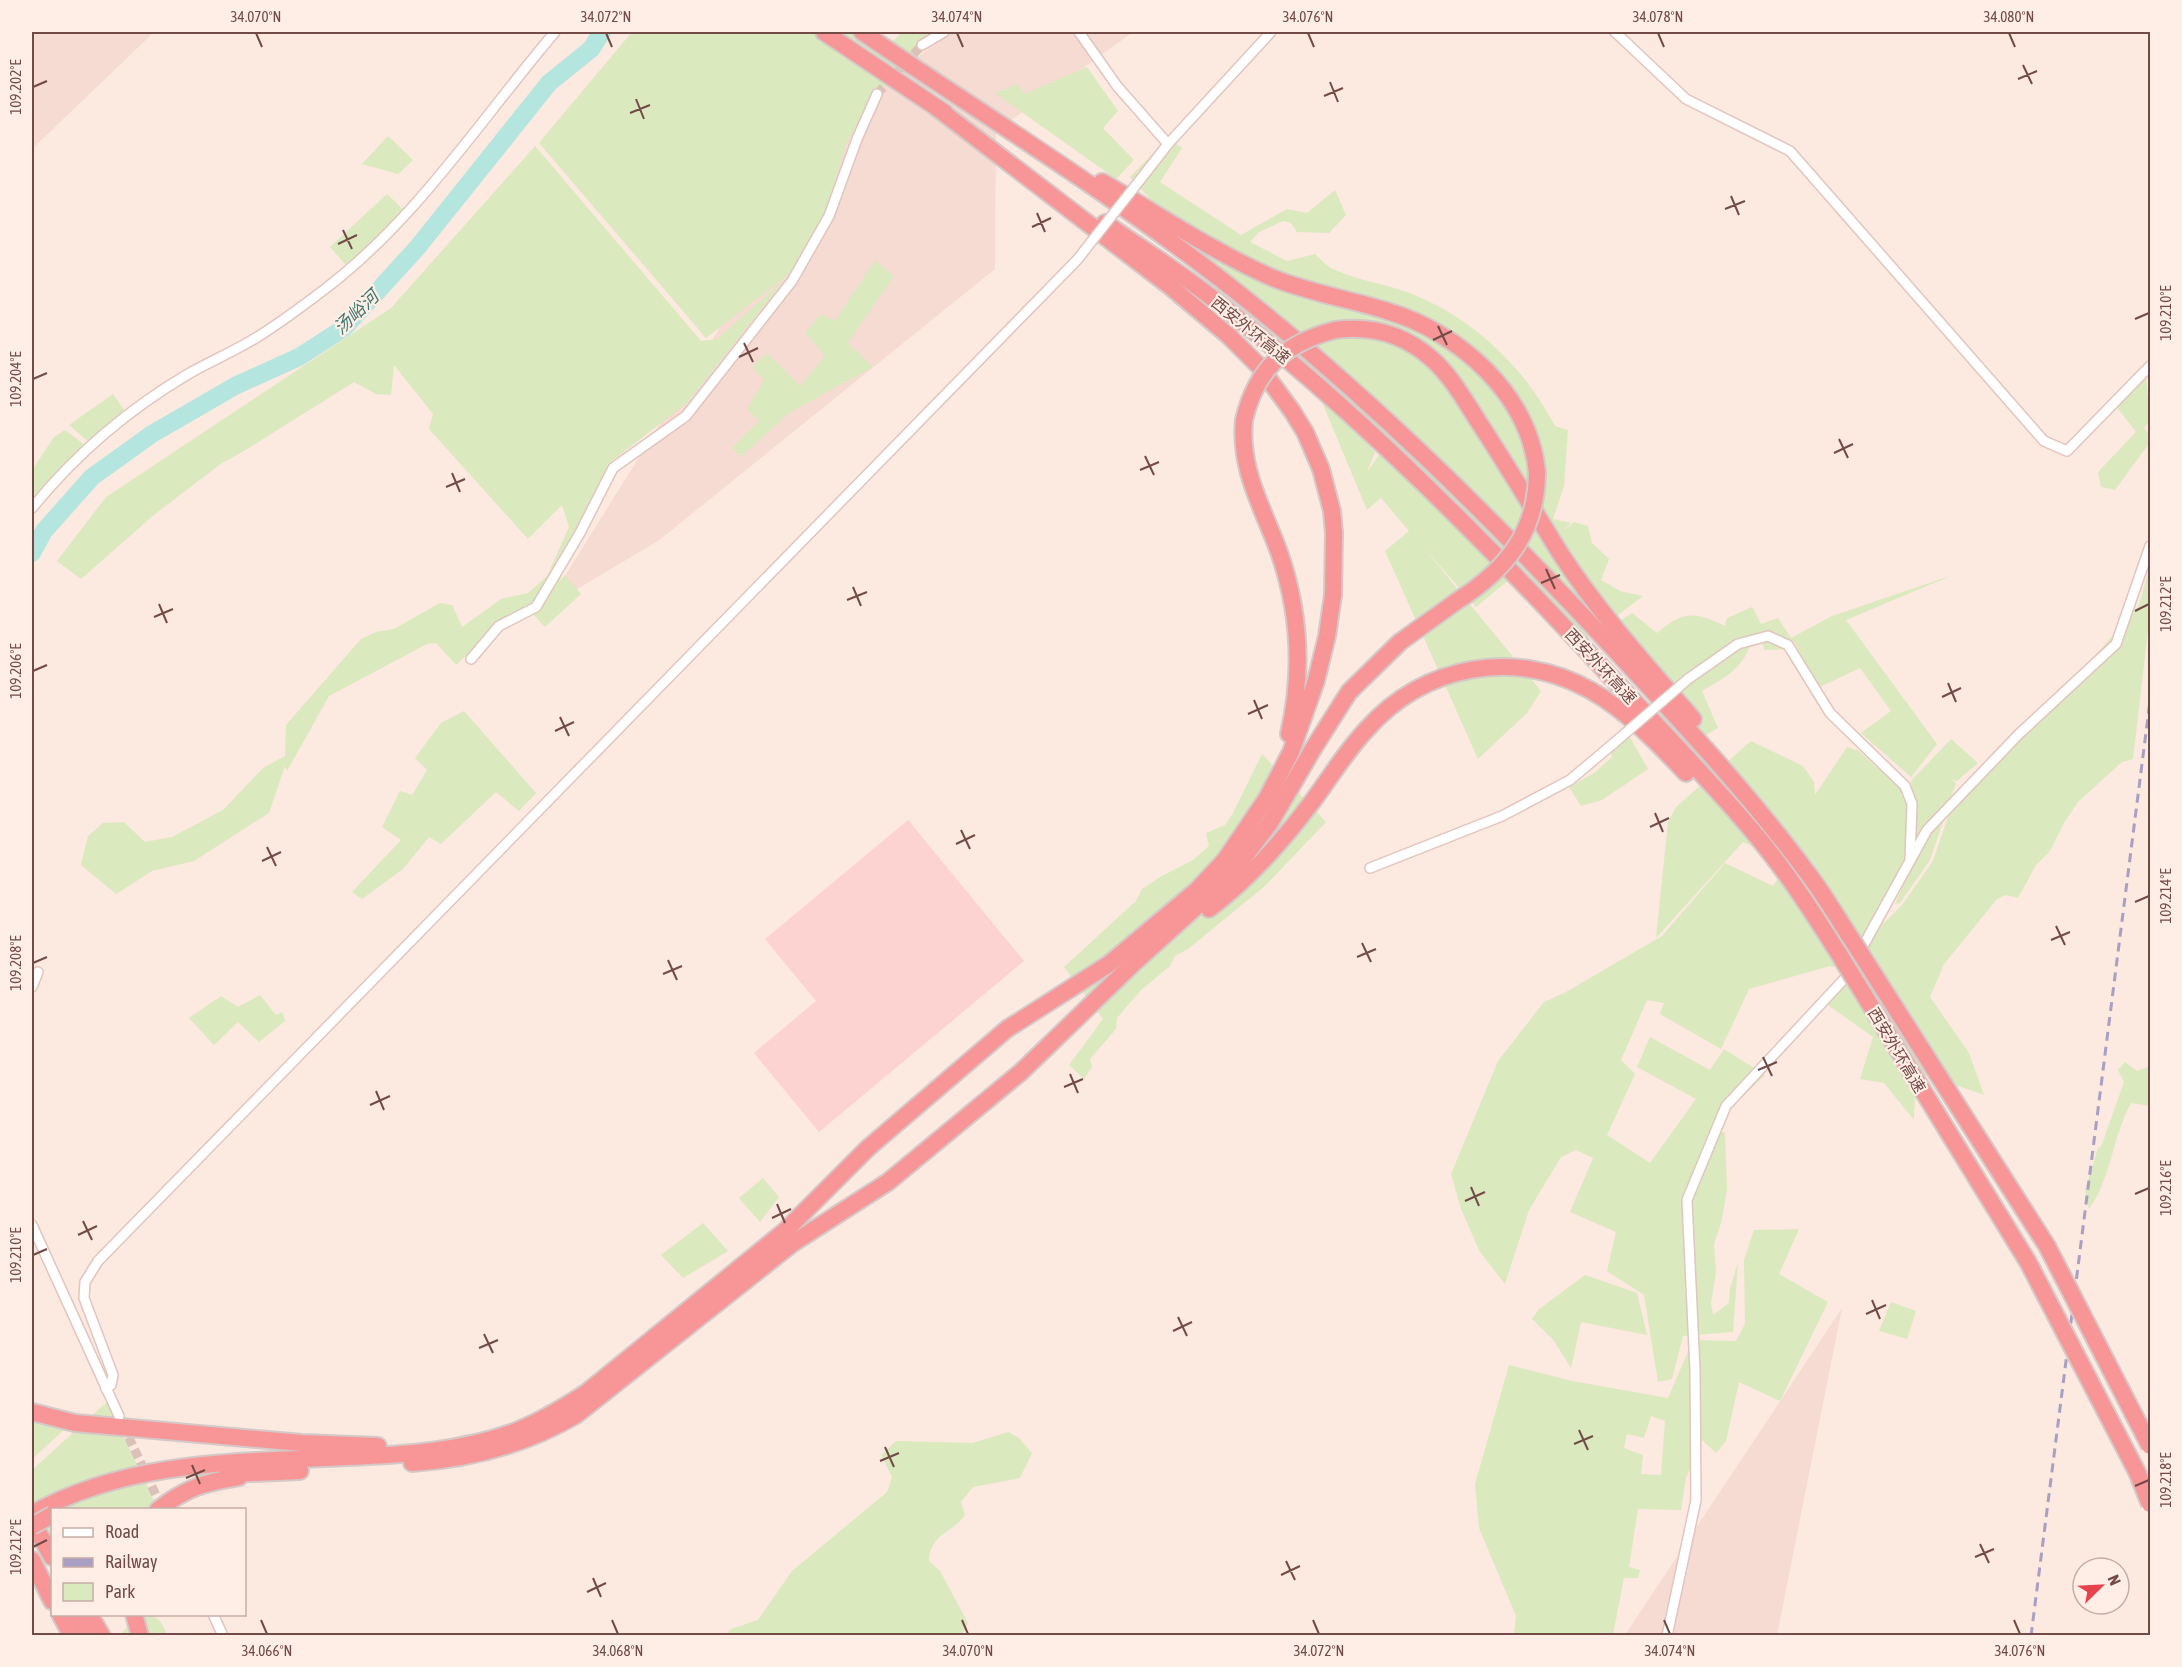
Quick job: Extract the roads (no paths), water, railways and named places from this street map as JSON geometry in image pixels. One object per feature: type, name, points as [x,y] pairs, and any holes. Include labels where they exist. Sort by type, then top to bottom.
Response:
[{"type":"highway","name":"西安外环高速","points":[[824,32],[1221,304],[1358,422],[1468,526],[1728,803],[1763,844],[1805,900],[2028,1263],[2137,1472],[2151,1504]]},
{"type":"highway","name":"西安外环高速","points":[[862,32],[1153,229],[1230,286],[1285,331],[1395,429],[1542,571],[1713,757],[1812,878],[2047,1246],[2151,1446]]},
{"type":"highway","points":[[32,1514],[122,1479],[171,1469],[220,1464],[406,1454],[495,1438],[533,1424],[586,1393],[785,1231],[868,1148],[1007,1029],[1109,964],[1197,890],[1225,860],[1267,798],[1291,752],[1310,703],[1322,659],[1333,595],[1335,553],[1332,511],[1327,488],[1314,451],[1274,385],[1259,366],[1229,336],[1171,287],[937,108]]},
{"type":"highway","points":[[67,1508],[80,1497],[177,1477],[460,1458],[518,1443],[557,1426],[593,1403],[793,1243],[888,1182],[1021,1072],[1135,962],[1209,896],[1244,859],[1282,805],[1337,709],[1361,679],[1400,642],[1487,580],[1518,545],[1528,525],[1534,504],[1537,472],[1531,440],[1520,413],[1509,396],[1478,362],[1448,341],[1401,315],[1291,285],[1229,257],[982,113]]},
{"type":"highway","points":[[1267,798],[1291,725],[1299,674],[1298,644],[1289,583],[1246,467],[1243,442],[1244,420],[1255,388],[1274,362],[1302,341],[1335,330],[1363,328],[1398,336],[1418,348],[1442,368],[1585,588],[1629,644],[1743,778],[1812,878]]},
{"type":"highway","points":[[1135,962],[1197,918],[1244,880],[1285,836],[1353,746],[1389,707],[1431,681],[1461,672],[1493,667],[1526,669],[1558,676],[1589,690],[1617,708],[1679,766],[1805,900]]},
{"type":"highway","points":[[32,1412],[75,1423],[302,1443],[457,1446]]},
{"type":"highway","points":[[159,1508],[198,1485],[261,1473]]},
{"type":"highway","points":[[32,1527],[51,1516]]},
{"type":"highway","points":[[32,1521],[51,1555]]},
{"type":"highway","points":[[32,1547],[51,1581]]},
{"type":"highway","points":[[32,1560],[51,1599]]},
{"type":"highway","points":[[61,1616],[72,1635]]},
{"type":"highway","points":[[73,1616],[87,1635]]},
{"type":"highway","points":[[90,1616],[102,1635]]},
{"type":"highway","points":[[135,1616],[140,1635]]},
{"type":"street","points":[[32,508],[79,455],[99,437],[189,374],[259,336],[325,290],[368,255],[434,181],[555,32]]},
{"type":"street","points":[[922,45],[944,32]]},
{"type":"street","points":[[1079,32],[1117,86],[1168,144]]},
{"type":"street","points":[[106,1389],[113,1380],[112,1370],[84,1298],[85,1282],[98,1261],[1077,260],[1168,144],[1271,32]]},
{"type":"street","points":[[1615,32],[1686,99],[1790,151],[2044,441],[2067,451],[2151,366]]},
{"type":"street","points":[[471,659],[498,626],[536,607],[580,533],[614,468],[686,416],[792,280],[829,216],[857,139],[877,94]]},
{"type":"street","points":[[1667,1635],[1696,1500],[1695,1370],[1688,1200],[1726,1106],[1846,977],[1927,830],[2019,734],[2115,644],[2151,546]]},
{"type":"street","points":[[1370,868],[1502,816],[1570,780],[1688,679],[1738,644],[1768,636],[1788,645],[1830,713],[1905,786],[1912,804],[1910,860]]},
{"type":"street","points":[[32,987],[38,972]]},
{"type":"street","points":[[32,1225],[119,1416]]},
{"type":"street","points":[[214,1616],[223,1635]]},
{"type":"waterway","name":"汤峪河","points":[[32,553],[44,531],[92,477],[152,434],[235,386],[299,357],[344,328],[417,248],[549,83],[591,49],[602,32]]},
{"type":"tunnel","points":[[877,94],[922,45]]},
{"type":"tunnel","points":[[123,1425],[162,1508]]},
{"type":"railway","points":[[2031,1636],[2150,701]]}]
